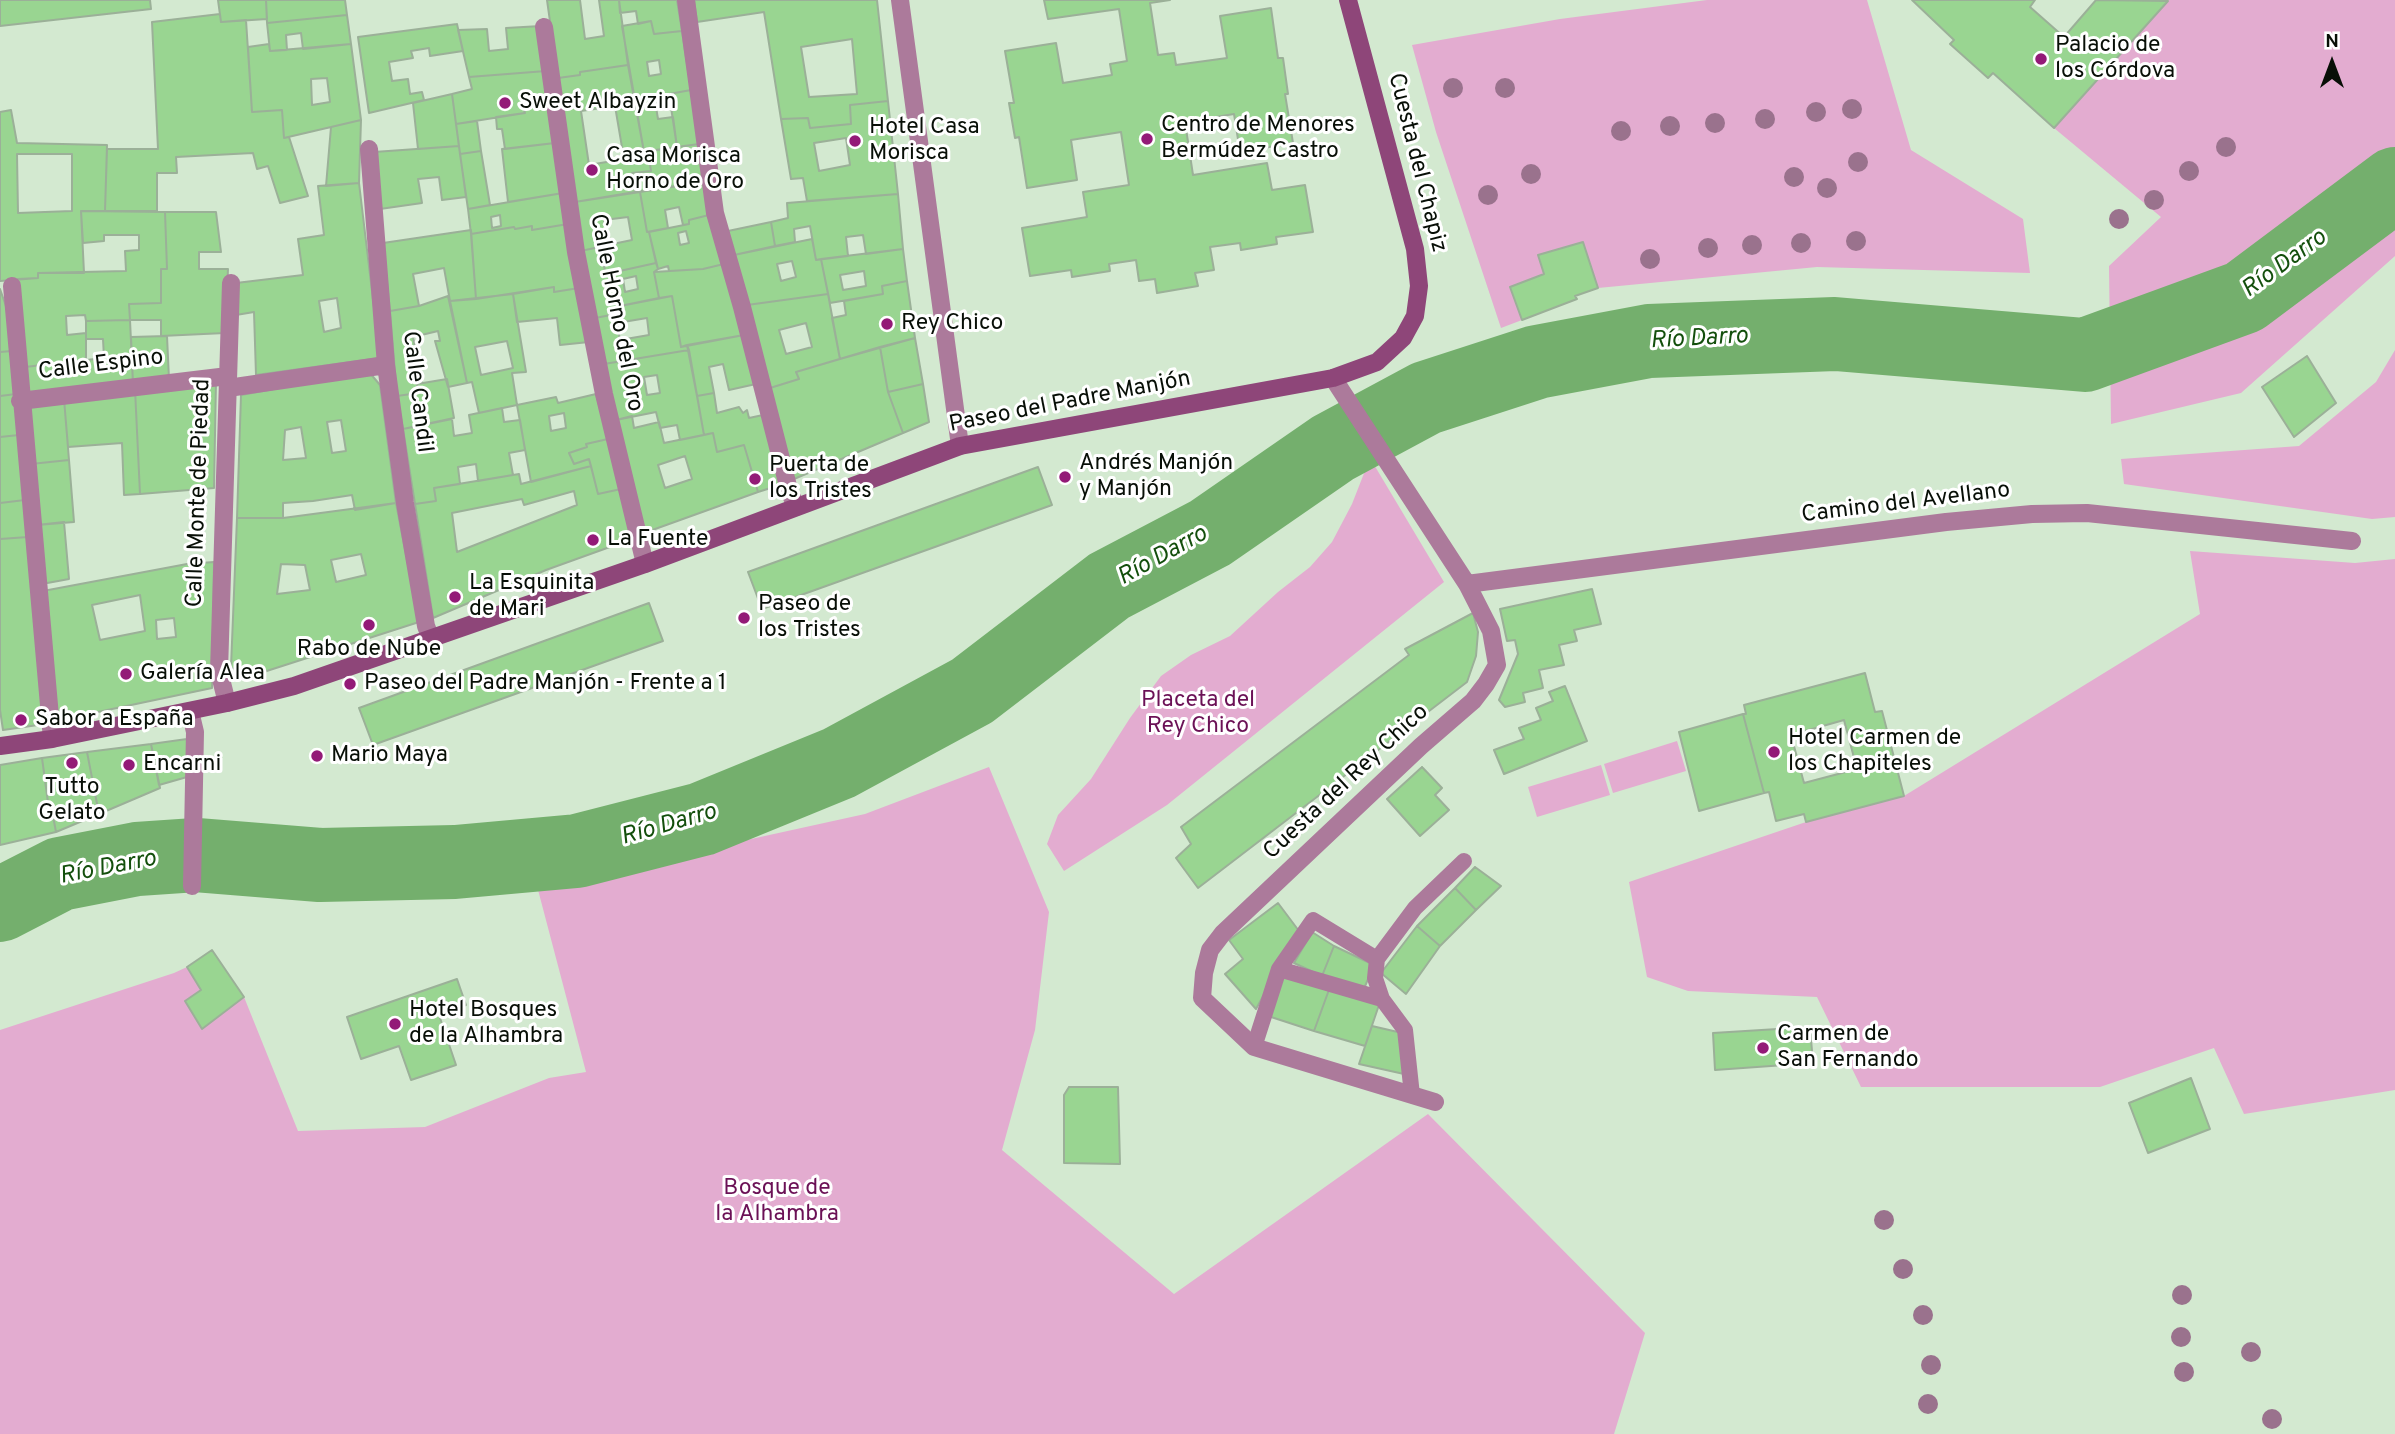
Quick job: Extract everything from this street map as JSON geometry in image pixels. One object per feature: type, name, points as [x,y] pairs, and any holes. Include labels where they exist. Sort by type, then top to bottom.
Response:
[{"type":"street","points":[[686,0],[715,214],[789,490],[796,507]]},
{"type":"street","points":[[900,0],[960,446]]},
{"type":"street","name":"Cuesta del Chapiz","points":[[1333,378],[1377,362],[1403,338],[1415,316],[1419,286],[1415,249],[1348,0]]},
{"type":"street","name":"Calle Horno del Oro","points":[[544,27],[576,252],[604,394],[645,564]]},
{"type":"street","name":"Calle Candil","points":[[369,149],[386,365],[405,503],[426,626],[431,639]]},
{"type":"street","name":"Calle Monte de Piedad","points":[[227,703],[219,671],[231,283]]},
{"type":"street","points":[[12,286],[20,401],[52,739]]},
{"type":"street","name":"Calle Espino","points":[[20,401],[229,376],[386,365]]},
{"type":"street","name":"Paseo del Padre Manjón","points":[[0,746],[52,739],[190,711],[294,686],[645,564],[960,446],[1333,378]]},
{"type":"street","name":"Cuesta del Rey Chico","points":[[1333,378],[1467,584],[1491,631],[1497,665],[1473,701],[1421,746],[1233,923],[1210,950],[1202,998],[1254,1047],[1435,1102]]},
{"type":"street","name":"Camino del Avellano","points":[[1467,584],[2032,513],[2087,513],[2353,541]]},
{"type":"street","points":[[190,711],[195,732],[192,886]]},
{"type":"lane","points":[[1412,1095],[1405,1030],[1382,999],[1375,978],[1377,959],[1415,908],[1464,861]]},
{"type":"lane","points":[[1254,1047],[1279,969],[1312,920],[1377,959]]},
{"type":"lane","points":[[1279,969],[1382,999]]},
{"type":"green space","points":[[1707,0],[1867,0],[1911,150],[2023,219],[2030,273],[1817,267],[1598,288],[1583,242],[1538,255],[1544,274],[1510,287],[1522,320],[1501,328],[1436,132],[1412,45],[1560,19]]},
{"type":"green space","points":[[2167,0],[2395,0],[2395,256],[2241,393],[2111,424],[2109,266],[2161,217],[2054,128]]},
{"type":"green space","points":[[2395,350],[2395,517],[2372,519],[2124,484],[2121,459],[2299,446],[2376,382]]},
{"type":"green space","name":"Placeta del Rey Chico","points":[[1370,458],[1444,582],[1167,805],[1064,871],[1047,844],[1058,815],[1091,779],[1161,676],[1191,655],[1230,636],[1310,567],[1332,542],[1352,504]]},
{"type":"green space","points":[[2190,551],[2355,563],[2395,559],[2395,1090],[2244,1114],[2214,1048],[2100,1087],[1861,1087],[1817,997],[1688,991],[1647,977],[1629,882],[1806,822],[1904,796],[2200,614]]},
{"type":"green space","points":[[1677,741],[1686,771],[1613,793],[1604,764]]},
{"type":"green space","points":[[1601,765],[1610,795],[1537,817],[1528,787]]},
{"type":"green space","name":"Bosque de la Alhambra","points":[[989,767],[1049,912],[1035,1030],[1002,1150],[1174,1294],[1428,1114],[1645,1333],[1614,1434],[0,1434],[0,1030],[174,973],[212,950],[244,997],[298,1131],[425,1127],[549,1078],[586,1072],[537,886],[865,814]]},
{"type":"building","points":[[0,0],[150,0],[151,9],[0,26]]},
{"type":"building","points":[[218,0],[266,0],[267,19],[221,22]]},
{"type":"building","points":[[266,0],[345,0],[347,15],[267,23]]},
{"type":"building","points":[[547,0],[580,0],[585,39],[604,36],[599,0],[619,0],[628,65],[558,78]]},
{"type":"building","points":[[619,0],[677,0],[682,31],[654,34],[651,21],[638,24],[636,11],[620,13]]},
{"type":"building","points":[[694,0],[877,0],[888,101],[850,105],[851,124],[810,128],[808,118],[781,119],[764,12],[697,22]],"holes":[[[852,39],[857,94],[809,97],[801,47]]]},
{"type":"building","points":[[1044,0],[1170,0],[1150,3],[1158,55],[1174,53],[1176,65],[1227,58],[1220,16],[1271,8],[1278,58],[1283,58],[1288,94],[1285,94],[1293,143],[1240,152],[1234,114],[1185,122],[1193,175],[1267,163],[1272,190],[1305,185],[1313,232],[1276,237],[1277,244],[1241,250],[1240,243],[1210,247],[1214,270],[1195,273],[1198,286],[1157,293],[1155,279],[1139,281],[1136,260],[1109,264],[1110,271],[1072,277],[1071,270],[1030,276],[1022,228],[1087,217],[1083,192],[1129,185],[1121,132],[1071,140],[1077,180],[1027,188],[1019,137],[1015,138],[1009,103],[1014,103],[1005,51],[1056,43],[1063,83],[1112,75],[1110,64],[1127,61],[1119,9],[1048,19]]},
{"type":"building","name":"Palacio de los Córdova","points":[[1912,0],[2035,0],[2030,7],[2064,37],[2096,0],[2168,1],[2054,128],[1993,73],[1988,78],[1950,44],[1954,40]]},
{"type":"building","points":[[220,14],[221,22],[246,20],[252,112],[282,110],[284,138],[289,137],[308,196],[280,203],[268,166],[257,169],[253,153],[176,157],[177,173],[157,173],[157,211],[105,211],[107,149],[158,149],[152,22]]},
{"type":"building","points":[[347,15],[351,44],[303,49],[301,33],[286,35],[287,50],[270,51],[267,23]]},
{"type":"building","points":[[651,21],[654,34],[682,31],[691,90],[669,94],[671,99],[655,101],[658,119],[673,117],[677,147],[644,152],[622,26]],"holes":[[[659,60],[661,74],[649,76],[647,62]]]},
{"type":"building","points":[[457,24],[463,51],[430,56],[429,48],[411,51],[413,58],[389,62],[392,81],[408,79],[410,94],[422,92],[424,100],[369,113],[358,37]]},
{"type":"building","points":[[541,26],[546,71],[469,77],[458,30],[487,29],[489,51],[508,49],[506,28]]},
{"type":"building","points":[[269,44],[270,51],[351,44],[361,120],[284,138],[282,110],[252,112],[248,47]],"holes":[[[327,78],[330,102],[312,105],[311,79]]]},
{"type":"building","points":[[628,65],[644,152],[648,151],[651,171],[632,173],[635,192],[575,202],[558,78],[580,75],[580,72]],"holes":[[[615,106],[624,159],[589,165],[581,111]]]},
{"type":"building","points":[[546,71],[550,103],[523,107],[525,113],[456,124],[452,94],[472,89],[469,77]]},
{"type":"building","points":[[691,90],[699,144],[677,147],[669,94]]},
{"type":"building","points":[[452,94],[459,146],[418,149],[413,103]]},
{"type":"building","points":[[888,101],[898,194],[807,201],[803,178],[791,179],[781,119],[808,118],[810,128],[851,124],[850,105]],"holes":[[[846,138],[850,165],[819,171],[814,143]]]},
{"type":"building","points":[[550,103],[555,143],[505,149],[502,129],[497,129],[496,117],[525,113],[523,107]]},
{"type":"building","points":[[11,110],[17,143],[107,145],[105,211],[81,211],[84,273],[38,273],[38,278],[0,281],[0,112]],"holes":[[[17,154],[72,154],[72,211],[18,213]]]},
{"type":"building","points":[[361,120],[359,183],[326,186],[331,127]]},
{"type":"building","points":[[477,121],[481,151],[460,154],[456,124]]},
{"type":"building","points":[[555,143],[563,193],[508,202],[502,149]]},
{"type":"building","points":[[699,144],[704,182],[635,192],[632,173],[651,171],[648,151]]},
{"type":"building","points":[[459,146],[466,197],[442,200],[439,177],[418,179],[422,203],[380,209],[374,152]]},
{"type":"building","points":[[481,151],[490,205],[468,209],[460,154]]},
{"type":"building","points":[[704,182],[709,215],[689,220],[689,224],[683,225],[679,207],[665,210],[668,228],[647,232],[640,192]]},
{"type":"building","points":[[359,183],[380,358],[256,375],[254,312],[236,315],[236,283],[303,275],[298,239],[324,235],[318,186]],"holes":[[[337,298],[341,328],[324,332],[319,301]]]},
{"type":"building","points":[[640,192],[656,263],[606,274],[599,247],[581,251],[575,202]],"holes":[[[628,217],[632,240],[608,245],[604,220]]]},
{"type":"building","points":[[563,193],[568,224],[532,230],[532,226],[514,227],[471,234],[468,209]],"holes":[[[500,215],[501,226],[492,228],[491,217]]]},
{"type":"building","points":[[898,194],[903,249],[866,254],[863,235],[846,237],[848,256],[816,260],[810,226],[794,229],[795,242],[775,246],[771,222],[788,218],[787,203]]},
{"type":"building","points":[[81,211],[165,212],[167,269],[161,269],[161,303],[129,304],[130,320],[86,321],[85,315],[66,316],[67,335],[86,333],[86,360],[25,367],[18,279],[38,278],[38,273],[126,271],[125,251],[139,250],[139,235],[104,235],[104,241],[83,243]]},
{"type":"building","points":[[165,212],[216,212],[221,252],[199,252],[199,269],[228,269],[225,333],[161,336],[161,320],[130,320],[129,304],[161,303],[161,269],[167,269]]},
{"type":"building","points":[[709,215],[724,264],[703,269],[669,271],[668,266],[658,269],[649,232],[689,224],[689,220]],"holes":[[[686,231],[689,243],[680,245],[678,233]]]},
{"type":"building","points":[[771,222],[775,246],[734,255],[728,231]]},
{"type":"building","points":[[568,224],[579,288],[554,292],[554,287],[476,299],[471,234],[514,227],[532,226],[532,230]]},
{"type":"building","points":[[471,230],[476,299],[450,301],[444,268],[413,274],[419,306],[390,311],[383,243]]},
{"type":"building","points":[[812,239],[816,260],[821,259],[828,294],[747,305],[734,255]],"holes":[[[792,261],[796,277],[781,281],[777,264]]]},
{"type":"building","points":[[1583,242],[1598,288],[1522,320],[1510,287],[1544,274],[1538,255]]},
{"type":"building","points":[[599,247],[606,274],[656,263],[658,269],[654,272],[659,298],[615,307],[616,314],[595,318],[581,251]],"holes":[[[636,276],[638,289],[625,292],[623,279]]]},
{"type":"building","points":[[903,249],[907,281],[882,286],[883,294],[830,303],[821,259]],"holes":[[[864,271],[866,286],[843,290],[840,275]]]},
{"type":"building","points":[[724,264],[744,335],[681,347],[672,296],[659,298],[654,272],[703,269]]},
{"type":"building","points":[[907,281],[915,338],[840,359],[832,318],[846,315],[844,301],[883,294],[882,286]]},
{"type":"building","points":[[554,287],[554,292],[579,288],[589,342],[560,345],[557,318],[517,322],[513,294]]},
{"type":"building","points":[[0,289],[8,312],[12,351],[0,352]]},
{"type":"building","points":[[513,294],[526,372],[512,373],[517,405],[479,413],[472,382],[467,383],[450,301]],"holes":[[[507,341],[513,368],[481,375],[475,347]]]},
{"type":"building","points":[[828,294],[840,359],[796,372],[799,379],[770,388],[747,305]],"holes":[[[806,323],[812,347],[786,354],[779,330]]]},
{"type":"building","points":[[448,296],[467,383],[448,387],[435,341],[440,341],[438,331],[413,337],[422,383],[417,384],[418,393],[397,396],[390,311],[419,306]]},
{"type":"building","points":[[672,296],[681,347],[687,345],[689,350],[604,364],[595,318],[616,314],[615,307]],"holes":[[[647,318],[649,335],[620,340],[617,323]]]},
{"type":"building","points":[[130,320],[133,384],[28,395],[25,367],[104,358],[103,339],[86,339],[86,321]]},
{"type":"building","points":[[744,335],[756,384],[729,390],[723,364],[709,367],[714,393],[697,396],[687,345]]},
{"type":"building","points":[[167,336],[169,379],[133,384],[131,337]]},
{"type":"building","points":[[915,338],[923,384],[888,392],[880,347]]},
{"type":"building","points":[[880,347],[888,392],[903,433],[794,479],[770,388],[799,379],[796,372]]},
{"type":"building","points":[[689,350],[704,435],[680,440],[677,425],[660,428],[656,412],[616,420],[604,364]],"holes":[[[657,375],[660,393],[647,395],[644,377]]]},
{"type":"building","points":[[12,351],[16,394],[0,396],[0,352]]},
{"type":"building","points":[[2307,356],[2336,403],[2294,437],[2262,387]]},
{"type":"building","points":[[369,372],[380,385],[396,503],[355,510],[352,495],[283,503],[283,518],[237,518],[241,395]],"holes":[[[341,420],[346,451],[332,453],[327,422]],[[301,427],[306,458],[283,460],[285,430]]]},
{"type":"building","points":[[447,379],[454,418],[403,429],[397,396],[418,393],[417,384]]},
{"type":"building","points":[[216,381],[214,488],[140,494],[135,389]]},
{"type":"building","points":[[923,384],[929,422],[903,433],[888,392]]},
{"type":"building","points":[[135,389],[140,494],[124,495],[122,443],[68,447],[64,399]]},
{"type":"building","points":[[714,393],[717,413],[739,407],[743,413],[747,410],[749,418],[763,415],[780,485],[758,492],[744,445],[717,452],[713,433],[704,435],[697,396]]},
{"type":"building","points":[[16,394],[19,435],[0,437],[0,396]]},
{"type":"building","points":[[596,394],[608,439],[586,444],[587,447],[569,453],[574,464],[589,459],[591,466],[531,482],[517,405],[556,397],[558,403]],"holes":[[[564,413],[566,428],[551,431],[549,416]]]},
{"type":"building","points":[[64,399],[69,460],[31,464],[25,404]]},
{"type":"building","points":[[502,408],[504,422],[520,420],[525,450],[509,453],[513,475],[478,481],[476,464],[458,467],[460,484],[434,488],[436,501],[415,504],[403,429],[452,419],[454,436],[472,433],[469,415]]},
{"type":"building","points":[[632,416],[634,428],[659,422],[664,443],[713,433],[717,452],[744,445],[758,492],[644,533],[616,420]],"holes":[[[685,456],[692,479],[665,488],[658,465]]]},
{"type":"building","points":[[19,435],[25,500],[0,503],[0,437]]},
{"type":"building","points":[[608,439],[621,489],[598,494],[589,459],[574,464],[569,453],[587,447],[586,444]]},
{"type":"building","points":[[69,460],[74,522],[37,525],[31,464]]},
{"type":"building","points":[[591,466],[598,494],[621,489],[632,539],[546,570],[433,618],[415,504],[436,501],[434,488],[519,474],[521,484]],"holes":[[[574,491],[577,505],[457,552],[452,513],[522,499],[524,505]]]},
{"type":"building","points":[[1038,467],[1052,505],[762,609],[748,572]]},
{"type":"building","points":[[25,500],[28,537],[0,539],[0,503]]},
{"type":"building","points":[[396,503],[419,622],[248,677],[231,667],[237,518],[283,518]],"holes":[[[361,554],[366,575],[336,582],[331,560]],[[281,564],[305,565],[310,590],[277,594]]]},
{"type":"building","points":[[64,522],[69,579],[42,584],[37,525]]},
{"type":"building","points":[[28,537],[45,724],[3,730],[0,710],[0,539]]},
{"type":"building","points":[[214,562],[212,688],[55,721],[43,591],[187,564]],"holes":[[[140,595],[145,631],[100,640],[92,605]],[[174,618],[176,637],[157,639],[156,620]]]},
{"type":"building","points":[[1592,589],[1601,624],[1574,630],[1577,641],[1559,645],[1564,665],[1539,670],[1543,688],[1523,693],[1525,702],[1505,707],[1499,700],[1518,654],[1515,640],[1507,641],[1500,609]]},
{"type":"building","points":[[649,603],[663,641],[373,745],[359,708]]},
{"type":"building","points":[[1473,613],[1478,632],[1476,656],[1467,682],[1198,888],[1176,858],[1191,844],[1181,827],[1409,655],[1405,649]]},
{"type":"building","name":"Hotel Carmen de los Chapiteles","points":[[1865,673],[1875,712],[1882,711],[1904,796],[1806,822],[1804,814],[1776,821],[1769,792],[1764,793],[1743,714],[1746,714],[1744,705]],"holes":[[[1844,720],[1857,769],[1804,783],[1791,735]]]},
{"type":"building","points":[[1565,686],[1587,741],[1504,774],[1494,750],[1524,739],[1519,728],[1541,720],[1536,708],[1553,701],[1549,692]]},
{"type":"building","points":[[1743,714],[1764,793],[1699,811],[1679,732]]},
{"type":"building","points":[[187,739],[194,775],[159,785],[151,744]]},
{"type":"building","points":[[151,744],[160,788],[99,814],[87,752]]},
{"type":"building","points":[[87,752],[99,814],[56,832],[53,816],[50,817],[42,758]]},
{"type":"building","points":[[42,758],[50,817],[53,816],[56,832],[0,845],[0,765]]},
{"type":"building","points":[[1422,767],[1442,788],[1435,795],[1449,810],[1420,836],[1387,799]]},
{"type":"building","points":[[1475,867],[1501,886],[1476,910],[1455,888]]},
{"type":"building","points":[[1455,888],[1476,910],[1440,946],[1417,926]]},
{"type":"building","points":[[1278,903],[1299,931],[1256,1009],[1225,974],[1243,959],[1229,940]]},
{"type":"building","points":[[1417,926],[1440,946],[1406,994],[1381,973]]},
{"type":"building","points":[[1312,932],[1334,946],[1322,976],[1294,963]]},
{"type":"building","points":[[1334,946],[1374,965],[1363,991],[1322,976]]},
{"type":"building","points":[[212,950],[244,997],[202,1029],[185,1001],[201,990],[187,967]]},
{"type":"building","points":[[1281,973],[1330,987],[1314,1031],[1268,1016]]},
{"type":"building","name":"Hotel Bosques de la Alhambra","points":[[457,979],[466,1005],[439,1015],[456,1065],[411,1080],[399,1046],[361,1059],[347,1017]]},
{"type":"building","points":[[1330,987],[1380,1002],[1365,1046],[1314,1031]]},
{"type":"building","points":[[1372,1026],[1402,1033],[1404,1074],[1359,1064]]},
{"type":"building","name":"Carmen de San Fernando","points":[[1810,1027],[1813,1063],[1715,1070],[1713,1033]]},
{"type":"building","points":[[2191,1078],[2210,1129],[2148,1153],[2129,1103]]},
{"type":"building","points":[[1069,1087],[1118,1087],[1120,1164],[1064,1163],[1064,1095]]},
{"type":"waterway","name":"Río Darro","points":[[0,905],[60,874],[137,859],[196,855],[320,865],[455,862],[577,851],[702,819],[839,763],[972,691],[1109,586],[1210,533],[1333,448],[1426,398],[1537,362],[1649,341],[1835,334],[2085,355],[2244,297],[2395,184]]},
{"type":"place","name":"Palacio de los Córdova","points":[[2041,59]]},
{"type":"place","name":"Sweet Albayzin","points":[[505,103]]},
{"type":"place","name":"Centro de Menores Bermúdez Castro","points":[[1147,139]]},
{"type":"place","name":"Hotel Casa Morisca","points":[[855,141]]},
{"type":"place","name":"Casa Morisca Horno de Oro","points":[[592,170]]},
{"type":"place","name":"Rey Chico","points":[[887,324]]},
{"type":"place","name":"Andrés Manjón y Manjón","points":[[1065,477]]},
{"type":"place","name":"Puerta de los Tristes","points":[[755,479]]},
{"type":"place","name":"La Fuente","points":[[593,540]]},
{"type":"place","name":"La Esquinita de Mari","points":[[455,597]]},
{"type":"place","name":"Paseo de los Tristes","points":[[744,618]]},
{"type":"place","name":"Rabo de Nube","points":[[369,625]]},
{"type":"place","name":"Galería Alea","points":[[126,674]]},
{"type":"place","name":"Paseo del Padre Manjón - Frente a 1","points":[[350,684]]},
{"type":"place","name":"Sabor a España","points":[[21,720]]},
{"type":"place","name":"Hotel Carmen de los Chapiteles","points":[[1774,752]]},
{"type":"place","name":"Mario Maya","points":[[317,756]]},
{"type":"place","name":"Tutto Gelato","points":[[72,763]]},
{"type":"place","name":"Encarni","points":[[129,765]]},
{"type":"place","name":"Hotel Bosques de la Alhambra","points":[[395,1024]]},
{"type":"place","name":"Carmen de San Fernando","points":[[1763,1048]]}]
